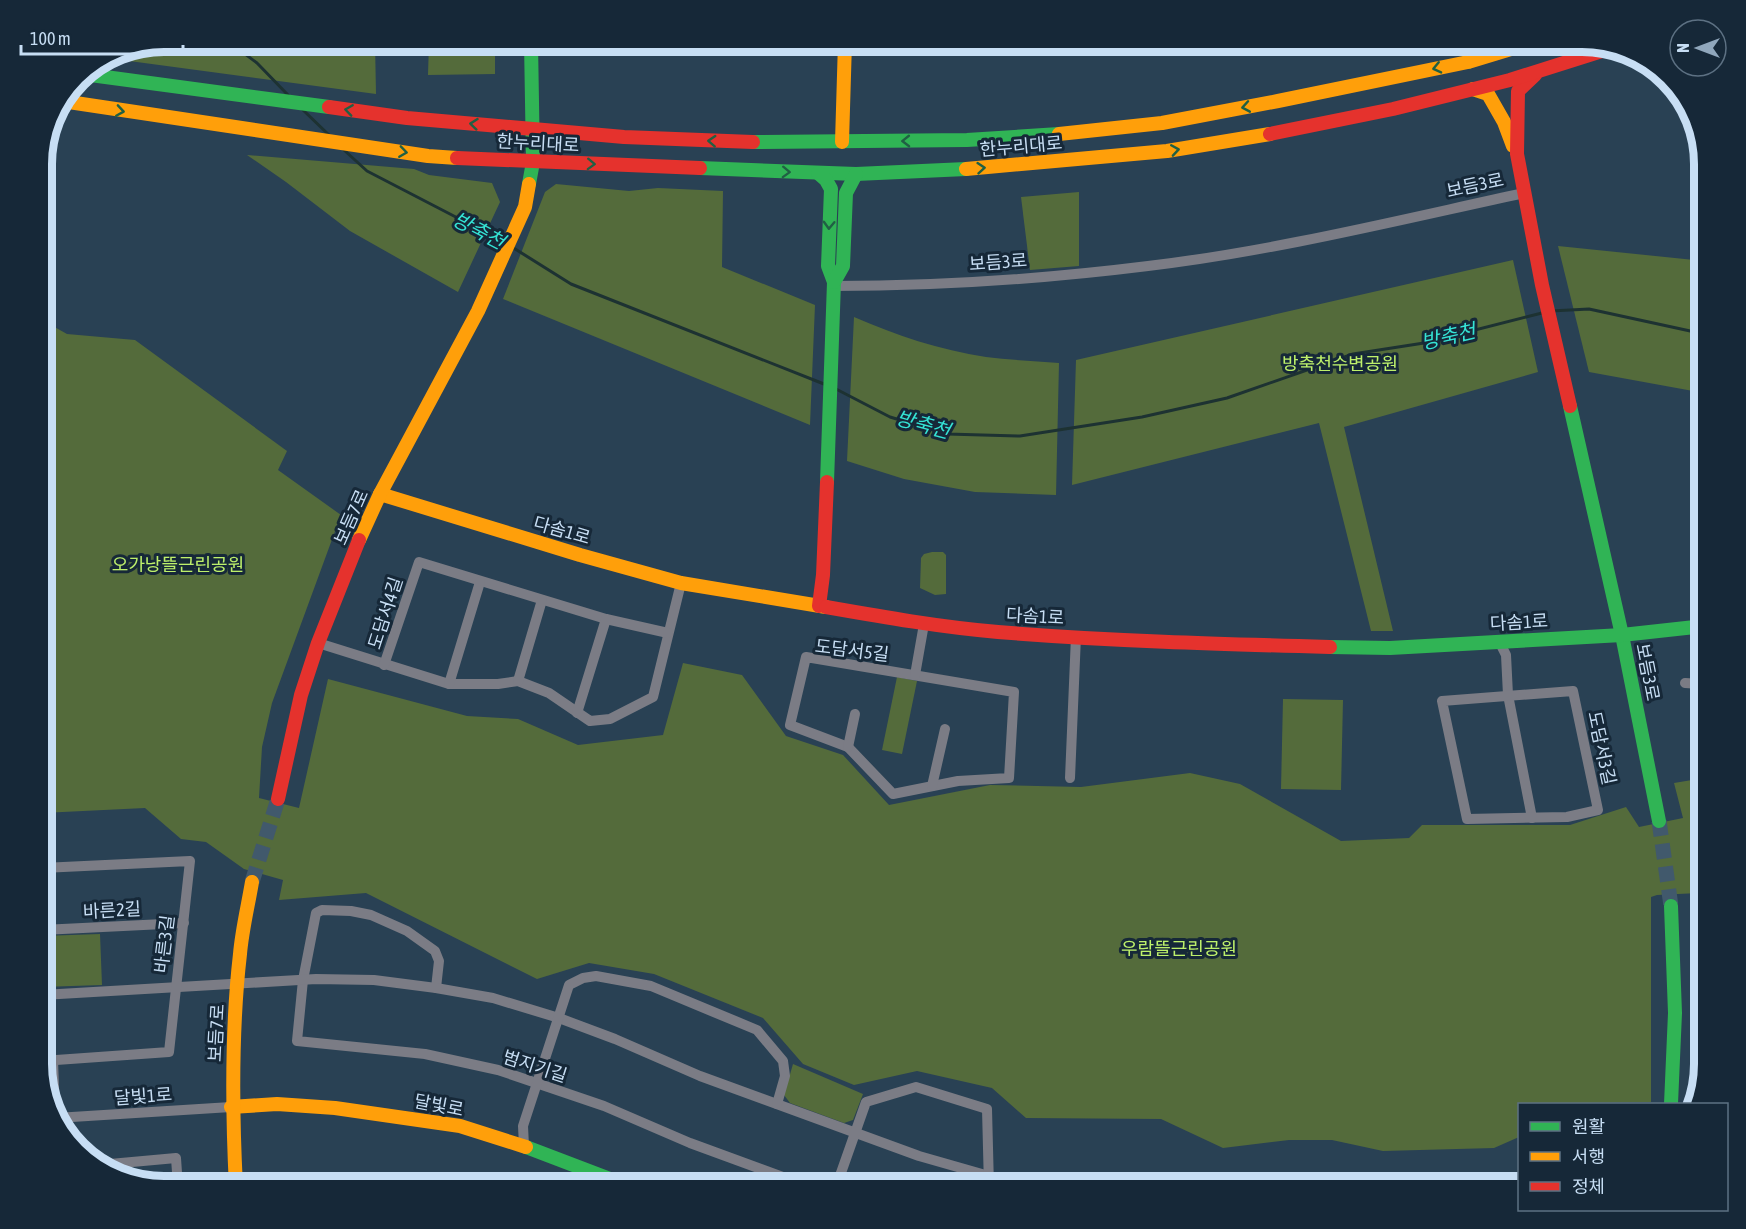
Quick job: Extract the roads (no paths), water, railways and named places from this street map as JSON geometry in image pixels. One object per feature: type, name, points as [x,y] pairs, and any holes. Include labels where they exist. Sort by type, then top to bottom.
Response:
[{"type":"street","points":[[531,53],[533,162]]},
{"type":"street","points":[[842,142],[845,53]]},
{"type":"street","points":[[1468,62],[1471,53]]},
{"type":"street","name":"한누리대로","points":[[96,76],[533,134],[729,142],[967,140],[1061,135],[1151,124],[1468,62],[1493,53]]},
{"type":"street","name":"한누리대로","points":[[72,103],[428,156],[856,174],[969,169],[1167,151],[1258,136],[1393,109],[1538,72],[1594,54]]},
{"type":"street","points":[[1524,193],[1517,154],[1518,91],[1538,72]]},
{"type":"street","points":[[1473,89],[1488,94],[1504,122],[1517,154]]},
{"type":"street","name":"보듬7로","points":[[278,799],[301,694],[318,643],[380,494],[499,267],[525,207],[533,162]]},
{"type":"street","points":[[818,173],[831,189],[828,266],[834,284],[819,606]]},
{"type":"street","points":[[834,284],[843,266],[846,194],[856,174]]},
{"type":"street","name":"보듬3로","points":[[834,284],[1004,281],[1149,266],[1281,244],[1524,193],[1554,342],[1590,488],[1622,635],[1659,821]]},
{"type":"street","name":"다솜1로","points":[[380,494],[681,583],[924,624],[998,632],[1226,644],[1382,648],[1622,635],[1694,627]]},
{"type":"street","name":"도담서4길","points":[[384,665],[419,562],[606,619],[668,633]]},
{"type":"street","points":[[449,684],[480,582]]},
{"type":"street","name":"도담서4길","points":[[318,643],[449,684],[498,684],[518,681],[549,693],[590,721],[610,719],[653,697],[681,583]]},
{"type":"street","points":[[518,681],[542,600]]},
{"type":"street","points":[[577,713],[606,619]]},
{"type":"street","points":[[915,675],[924,624]]},
{"type":"street","points":[[1070,778],[1076,636]]},
{"type":"street","points":[[1500,641],[1506,655],[1508,695],[1532,818]]},
{"type":"street","name":"도담서5길","points":[[806,657],[915,675],[1014,692],[1009,778],[958,781],[893,794],[848,747],[790,725],[806,657]]},
{"type":"street","points":[[1685,683],[1694,684]]},
{"type":"street","name":"도담서3길","points":[[1573,691],[1598,810],[1567,817],[1467,819],[1442,701],[1508,695],[1573,691]]},
{"type":"street","points":[[848,747],[855,714]]},
{"type":"street","points":[[932,786],[945,729]]},
{"type":"street","name":"바른3길","points":[[53,867],[190,861],[169,1052],[53,1060]]},
{"type":"street","name":"보듬7로","points":[[235,1176],[231,1107],[232,1042],[239,960],[252,882]]},
{"type":"street","points":[[1671,906],[1675,1013],[1671,1103]]},
{"type":"street","name":"범지기길","points":[[436,988],[439,961],[435,951],[381,918],[351,911],[322,910],[316,913],[303,980],[297,1041],[425,1054],[498,1070],[604,1106],[690,1143],[780,1176]]},
{"type":"street","name":"바른2길","points":[[53,929],[184,923]]},
{"type":"street","points":[[524,1146],[523,1126],[569,985],[583,978],[596,976],[651,986],[757,1030],[783,1061],[785,1076],[777,1104]]},
{"type":"street","points":[[53,994],[303,980],[374,980],[494,998],[559,1018],[615,1039],[700,1076],[973,1176]]},
{"type":"street","points":[[840,1176],[867,1102],[915,1087],[987,1109],[989,1176]]},
{"type":"street","name":"달빛로","points":[[231,1107],[277,1104],[312,1106],[409,1117],[460,1126],[524,1146],[602,1176]]},
{"type":"street","name":"달빛1로","points":[[67,1117],[231,1107]]},
{"type":"street","points":[[113,1164],[176,1158],[177,1176]]},
{"type":"waterway","name":"방축천","points":[[244,53],[257,63],[288,95]]},
{"type":"waterway","name":"방축천","points":[[303,110],[329,135]]},
{"type":"waterway","name":"방축천","points":[[344,150],[367,171],[504,242]]},
{"type":"waterway","name":"방축천","points":[[512,247],[571,284],[824,384]]},
{"type":"waterway","name":"방축천","points":[[1551,311],[1589,309],[1694,332]]},
{"type":"waterway","name":"방축천","points":[[836,389],[890,417],[947,434],[1020,436],[1142,417],[1227,398],[1353,354],[1424,343],[1542,313]]},
{"type":"tunnel","points":[[252,882],[278,799]]},
{"type":"tunnel","points":[[1659,821],[1671,906]]},
{"type":"park label","name":"방축천수변공원","points":[[1340,363]]},
{"type":"park label","name":"오가낭뜰근린공원","points":[[178,564]]},
{"type":"park label","name":"우람뜰근린공원","points":[[1179,948]]}]
